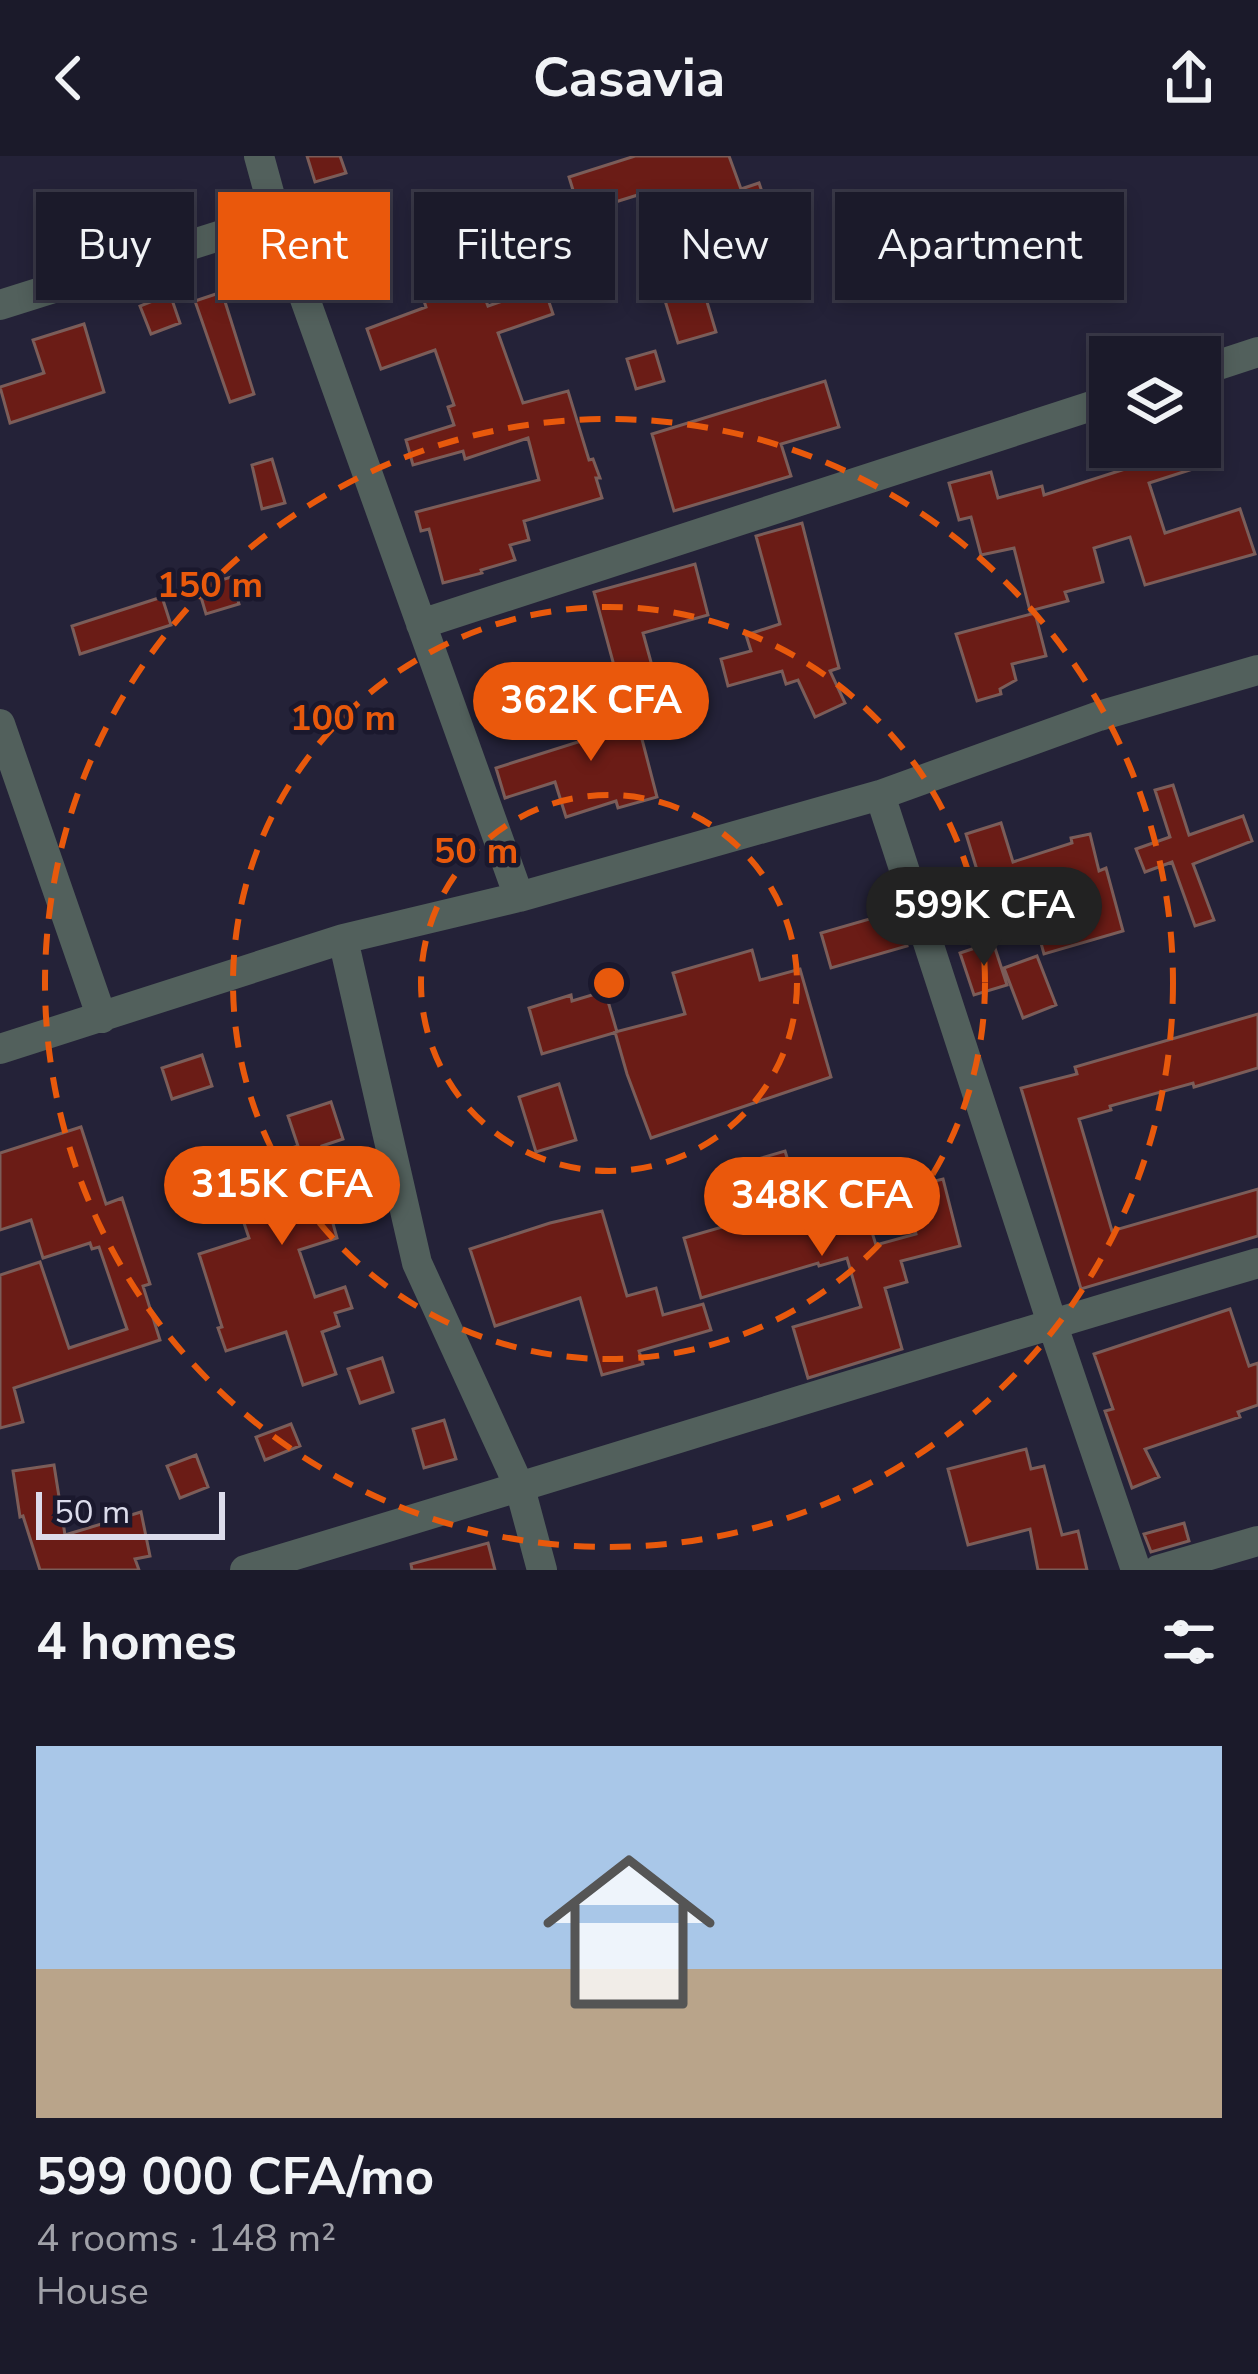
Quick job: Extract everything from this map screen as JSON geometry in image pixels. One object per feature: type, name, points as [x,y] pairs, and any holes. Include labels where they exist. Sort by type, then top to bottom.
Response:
[{"type":"street","points":[[259,156],[269,192]]},
{"type":"street","points":[[0,305],[218,236]]},
{"type":"street","points":[[305,300],[519,897]]},
{"type":"street","points":[[1221,364],[1258,352]]},
{"type":"street","points":[[421,624],[1089,407]]},
{"type":"street","points":[[0,1049],[344,939],[519,897],[880,794],[1099,716],[1258,670]]},
{"type":"street","points":[[0,724],[101,1018]]},
{"type":"street","points":[[880,794],[1136,1570]]},
{"type":"street","points":[[344,939],[417,1263],[520,1488],[542,1570]]},
{"type":"street","points":[[245,1570],[1258,1263]]},
{"type":"street","points":[[1158,1570],[1258,1541]]},
{"type":"building","points":[[307,156],[340,156],[346,173],[315,182]]},
{"type":"building","points":[[635,156],[729,156],[741,189],[759,183],[762,192],[639,192],[615,202],[615,192],[574,192],[569,177]]},
{"type":"building","points":[[218,293],[218,300],[225,300],[254,394],[230,402],[195,301]]},
{"type":"building","points":[[172,300],[180,323],[151,334],[140,306]]},
{"type":"building","points":[[424,300],[486,300],[488,306],[506,300],[548,300],[553,314],[498,333],[523,403],[568,391],[589,460],[593,459],[600,478],[596,478],[602,498],[524,521],[529,540],[510,545],[515,560],[443,583],[429,529],[421,531],[416,512],[539,480],[528,438],[465,459],[463,451],[413,465],[406,440],[454,425],[448,407],[454,405],[435,350],[381,369],[367,329],[426,307]]},
{"type":"building","points":[[665,300],[706,300],[716,332],[678,343]]},
{"type":"building","points":[[84,324],[104,392],[10,423],[0,387],[44,373],[33,340]]},
{"type":"building","points":[[655,351],[664,381],[636,389],[627,359]]},
{"type":"building","points":[[825,381],[839,427],[781,444],[791,476],[674,511],[652,434]]},
{"type":"building","points":[[272,459],[285,503],[262,509],[252,465]]},
{"type":"building","points":[[1128,468],[1196,468],[1149,483],[1165,533],[1240,509],[1255,554],[1145,585],[1130,537],[1094,548],[1103,582],[1065,592],[1068,601],[1030,611],[1014,548],[981,555],[971,517],[959,520],[949,483],[991,472],[998,498],[1042,486],[1044,495]]},
{"type":"building","points":[[802,523],[839,668],[830,671],[845,703],[815,717],[798,680],[786,684],[782,671],[728,686],[721,659],[751,651],[746,635],[780,624],[756,536]]},
{"type":"building","points":[[695,564],[708,615],[643,633],[657,684],[622,695],[594,592]]},
{"type":"building","points":[[231,577],[239,604],[206,614],[198,587]]},
{"type":"building","points":[[162,597],[171,625],[80,654],[72,626]]},
{"type":"building","points":[[1035,613],[1046,656],[1012,664],[1016,680],[1000,689],[1001,694],[977,701],[956,634]]},
{"type":"building","points":[[630,693],[657,797],[618,808],[616,801],[566,817],[555,782],[505,798],[496,768],[597,736],[587,706]]},
{"type":"building","points":[[1173,785],[1189,835],[1243,816],[1252,841],[1193,864],[1214,920],[1195,926],[1172,862],[1145,872],[1136,849],[1170,837],[1155,790]]},
{"type":"building","points":[[1001,823],[1013,862],[1090,834],[1099,871],[1106,868],[1123,931],[1044,954],[1030,904],[991,916],[966,834]]},
{"type":"building","points":[[897,911],[907,946],[831,968],[821,933]]},
{"type":"building","points":[[993,942],[1007,985],[974,995],[960,953]]},
{"type":"building","points":[[752,950],[760,980],[800,969],[831,1077],[651,1138],[615,1032],[685,1014],[673,973]]},
{"type":"building","points":[[1037,956],[1056,1005],[1023,1018],[1004,968]]},
{"type":"building","points":[[605,991],[617,1032],[542,1054],[529,1008]]},
{"type":"building","points":[[1258,1014],[1258,1068],[1110,1106],[1111,1110],[1079,1119],[1112,1231],[1258,1189],[1258,1236],[1081,1289],[1021,1088],[1077,1074],[1075,1067]]},
{"type":"building","points":[[202,1055],[212,1086],[172,1099],[162,1068]]},
{"type":"building","points":[[559,1084],[576,1140],[536,1152],[519,1097]]},
{"type":"building","points":[[331,1102],[343,1139],[322,1146],[347,1215],[332,1220],[337,1238],[299,1250],[315,1297],[345,1287],[352,1308],[335,1313],[339,1326],[322,1332],[336,1374],[303,1385],[286,1332],[226,1351],[199,1254],[249,1238],[226,1169],[298,1146],[288,1116]]},
{"type":"building","points":[[81,1127],[106,1204],[122,1198],[150,1284],[143,1286],[160,1340],[14,1388],[23,1422],[0,1428],[0,1275],[40,1262],[69,1348],[127,1329],[99,1247],[92,1249],[90,1243],[43,1258],[31,1220],[0,1230],[0,1153]]},
{"type":"building","points":[[785,1151],[806,1219],[864,1207],[876,1245],[916,1234],[905,1188],[943,1179],[960,1246],[901,1261],[907,1282],[885,1288],[902,1349],[808,1378],[793,1327],[861,1307],[847,1258],[701,1298],[684,1238],[757,1217],[741,1164]]},
{"type":"building","points":[[602,1211],[627,1296],[656,1288],[663,1315],[703,1304],[711,1330],[639,1351],[643,1364],[602,1375],[580,1298],[495,1326],[470,1249]]},
{"type":"building","points":[[1230,1309],[1249,1366],[1258,1363],[1258,1405],[1238,1412],[1240,1417],[1145,1449],[1159,1477],[1132,1488],[1105,1411],[1113,1409],[1094,1354]]},
{"type":"building","points":[[382,1358],[393,1392],[360,1403],[348,1369]]},
{"type":"building","points":[[444,1420],[456,1459],[424,1468],[413,1429]]},
{"type":"building","points":[[291,1424],[300,1446],[265,1460],[256,1437]]},
{"type":"building","points":[[1026,1449],[1031,1469],[1044,1466],[1062,1535],[1078,1531],[1087,1570],[1038,1570],[1030,1529],[968,1545],[948,1469]]},
{"type":"building","points":[[196,1455],[208,1487],[180,1498],[167,1466]]},
{"type":"building","points":[[54,1465],[65,1535],[141,1512],[150,1556],[135,1559],[139,1570],[40,1570],[20,1517],[13,1471]]},
{"type":"building","points":[[1184,1523],[1189,1541],[1151,1552],[1144,1534]]},
{"type":"building","points":[[488,1543],[495,1570],[412,1570],[411,1564]]}]
